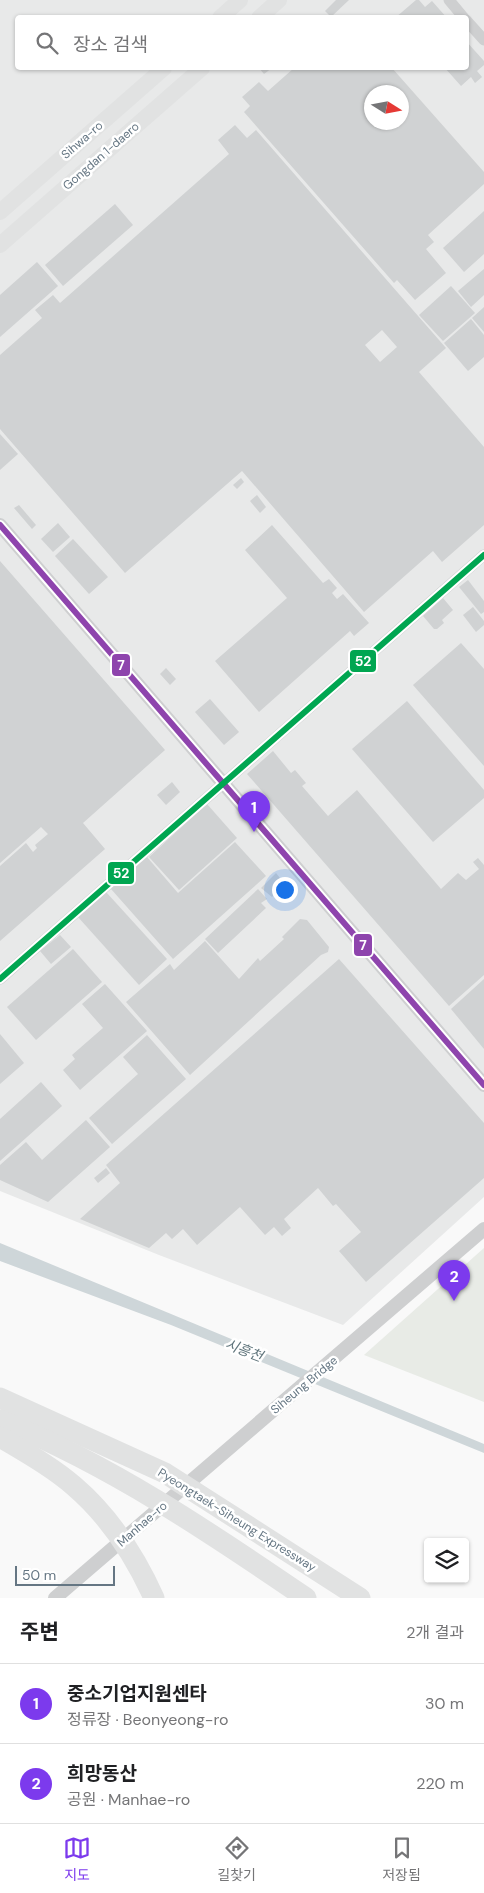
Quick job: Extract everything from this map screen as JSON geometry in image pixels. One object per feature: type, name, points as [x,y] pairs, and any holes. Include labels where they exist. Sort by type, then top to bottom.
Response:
[{"type":"highway","name":"Pyeongtaek-Siheung Expressway","points":[[0,1398],[165,1473],[226,1510],[360,1598]]},
{"type":"highway","name":"Pyeongtaek-Siheung Expressway","points":[[0,1420],[39,1436],[140,1489],[206,1530],[306,1598]]},
{"type":"highway","points":[[0,1437],[31,1455],[74,1486],[105,1519],[139,1566],[154,1598]]},
{"type":"main road","points":[[223,15],[240,0]]},
{"type":"main road","points":[[262,15],[279,0]]},
{"type":"main road","name":"Sihwa-ro","points":[[0,212],[162,70]]},
{"type":"main road","name":"Gongdan 1-daero","points":[[0,245],[200,70]]},
{"type":"street","points":[[449,0],[462,15]]},
{"type":"street","points":[[469,23],[484,40]]},
{"type":"street","points":[[0,525],[484,1085]]},
{"type":"street","points":[[0,978],[484,555]]},
{"type":"street","name":"Siheung Bridge","points":[[252,1430],[484,1228]]},
{"type":"street","name":"Manhae-ro","points":[[55,1598],[252,1430]]},
{"type":"shaded area","points":[[0,0],[484,0],[484,1197],[343,1325],[159,1255],[0,1191]]},
{"type":"shaded area","points":[[484,1248],[484,1402],[364,1355]]},
{"type":"water","name":"시흥천","points":[[0,1243],[484,1444],[484,1453],[171,1325],[0,1261]]},
{"type":"building","points":[[336,0],[349,0],[333,15],[329,15],[325,11]]},
{"type":"building","points":[[416,0],[419,0],[425,7],[432,1],[444,15],[398,15]]},
{"type":"building","points":[[469,44],[484,61],[484,65],[477,71],[482,77],[475,83],[471,77],[461,86],[447,70],[469,70]]},
{"type":"building","points":[[261,70],[269,70],[264,74]]},
{"type":"building","points":[[292,70],[394,70],[407,85],[364,85],[364,130],[409,130],[409,87],[484,172],[484,184],[428,235],[434,242],[426,249],[446,273],[415,300],[397,280],[394,283],[244,112],[250,106],[242,97],[259,82],[268,91]]},
{"type":"building","points":[[235,125],[247,138],[256,130],[446,348],[419,372],[484,447],[484,525],[442,562],[433,551],[364,612],[242,471],[125,573],[0,429],[0,355],[42,318],[35,310],[53,295],[60,303],[229,154],[218,140]],"holes":[[[382,330],[397,347],[380,362],[365,345]]]},
{"type":"building","points":[[115,204],[133,225],[63,286],[45,265]]},
{"type":"building","points":[[484,211],[484,254],[464,272],[443,248]]},
{"type":"building","points":[[37,262],[58,286],[0,337],[0,295]]},
{"type":"building","points":[[484,269],[484,295],[471,307],[458,291]]},
{"type":"building","points":[[451,286],[475,313],[443,341],[419,315]]},
{"type":"building","points":[[484,307],[484,332],[472,318]]},
{"type":"building","points":[[471,319],[484,335],[484,357],[468,371],[444,343]]},
{"type":"building","points":[[0,434],[18,454],[0,470]]},
{"type":"building","points":[[241,478],[244,482],[237,489],[233,485]]},
{"type":"building","points":[[257,495],[266,507],[260,513],[250,501]]},
{"type":"building","points":[[19,505],[36,525],[32,529],[14,508]]},
{"type":"building","points":[[58,523],[70,537],[53,552],[41,539]]},
{"type":"building","points":[[272,525],[323,583],[329,579],[337,588],[332,593],[337,599],[343,594],[369,623],[354,636],[350,631],[259,712],[215,661],[287,598],[245,550]]},
{"type":"building","points":[[73,539],[108,577],[89,594],[55,556]]},
{"type":"building","points":[[0,561],[165,750],[83,823],[105,849],[0,941],[0,866],[26,843],[33,852],[37,848],[35,845],[48,834],[41,827],[0,863]]},
{"type":"building","points":[[468,580],[484,601],[484,612],[481,614],[459,587]]},
{"type":"building","points":[[443,598],[453,610],[442,620],[444,623],[437,629],[434,629],[423,616]]},
{"type":"building","points":[[473,607],[484,621],[484,625],[476,632],[463,615]]},
{"type":"building","points":[[461,643],[484,669],[484,766],[413,685]]},
{"type":"building","points":[[166,668],[176,679],[170,685],[160,674]]},
{"type":"building","points":[[210,699],[239,732],[224,745],[195,712]]},
{"type":"building","points":[[407,701],[484,790],[484,798],[433,842],[352,749]]},
{"type":"building","points":[[273,751],[291,773],[295,770],[306,783],[302,786],[328,816],[357,790],[441,889],[458,873],[466,880],[479,869],[473,862],[478,858],[484,865],[484,975],[449,1006],[247,774]]},
{"type":"building","points":[[172,782],[180,792],[166,805],[157,795]]},
{"type":"building","points":[[207,804],[237,838],[179,890],[149,857]]},
{"type":"building","points":[[235,842],[266,876],[173,959],[111,889],[147,857],[178,893]]},
{"type":"building","points":[[276,873],[287,887],[282,893],[278,891],[272,897],[261,888]]},
{"type":"building","points":[[258,889],[267,899],[261,903],[266,908],[218,953],[205,939]]},
{"type":"building","points":[[106,892],[167,959],[139,985],[78,917]]},
{"type":"building","points":[[300,919],[307,920],[329,947],[328,952],[321,955],[190,1075],[126,1002],[170,964],[174,970],[205,941],[239,979],[258,958],[260,961],[284,939],[282,937]]},
{"type":"building","points":[[60,935],[71,947],[51,964],[40,951]]},
{"type":"building","points":[[73,949],[102,982],[36,1040],[7,1007]]},
{"type":"building","points":[[339,959],[484,1123],[484,1178],[366,1282],[339,1251],[361,1232],[336,1204],[333,1206],[318,1188],[284,1219],[291,1228],[282,1236],[274,1227],[265,1235],[240,1207],[197,1245],[183,1229],[172,1239],[166,1233],[149,1248],[80,1219],[120,1183],[106,1165]]},
{"type":"building","points":[[484,979],[484,1049],[451,1009]]},
{"type":"building","points":[[105,984],[147,1031],[80,1090],[63,1070],[75,1059],[72,1055],[103,1028],[82,1004]]},
{"type":"building","points":[[0,1034],[24,1063],[0,1084]]},
{"type":"building","points":[[147,1035],[186,1079],[112,1144],[89,1118],[138,1074],[123,1057]]},
{"type":"building","points":[[41,1082],[62,1106],[0,1161],[0,1119]]},
{"type":"building","points":[[86,1120],[110,1147],[48,1202],[0,1180],[0,1165],[26,1142],[42,1160]]},
{"type":"building","points":[[106,1168],[110,1173],[98,1183],[94,1178]]},
{"type":"transit line","name":"7","points":[[0,525],[484,1085]]},
{"type":"transit line","name":"52","points":[[0,979],[484,555]]},
{"type":"place","name":"중소기업지원센타","points":[[254,832]]},
{"type":"place","name":"희망동산","points":[[454,1301]]}]
